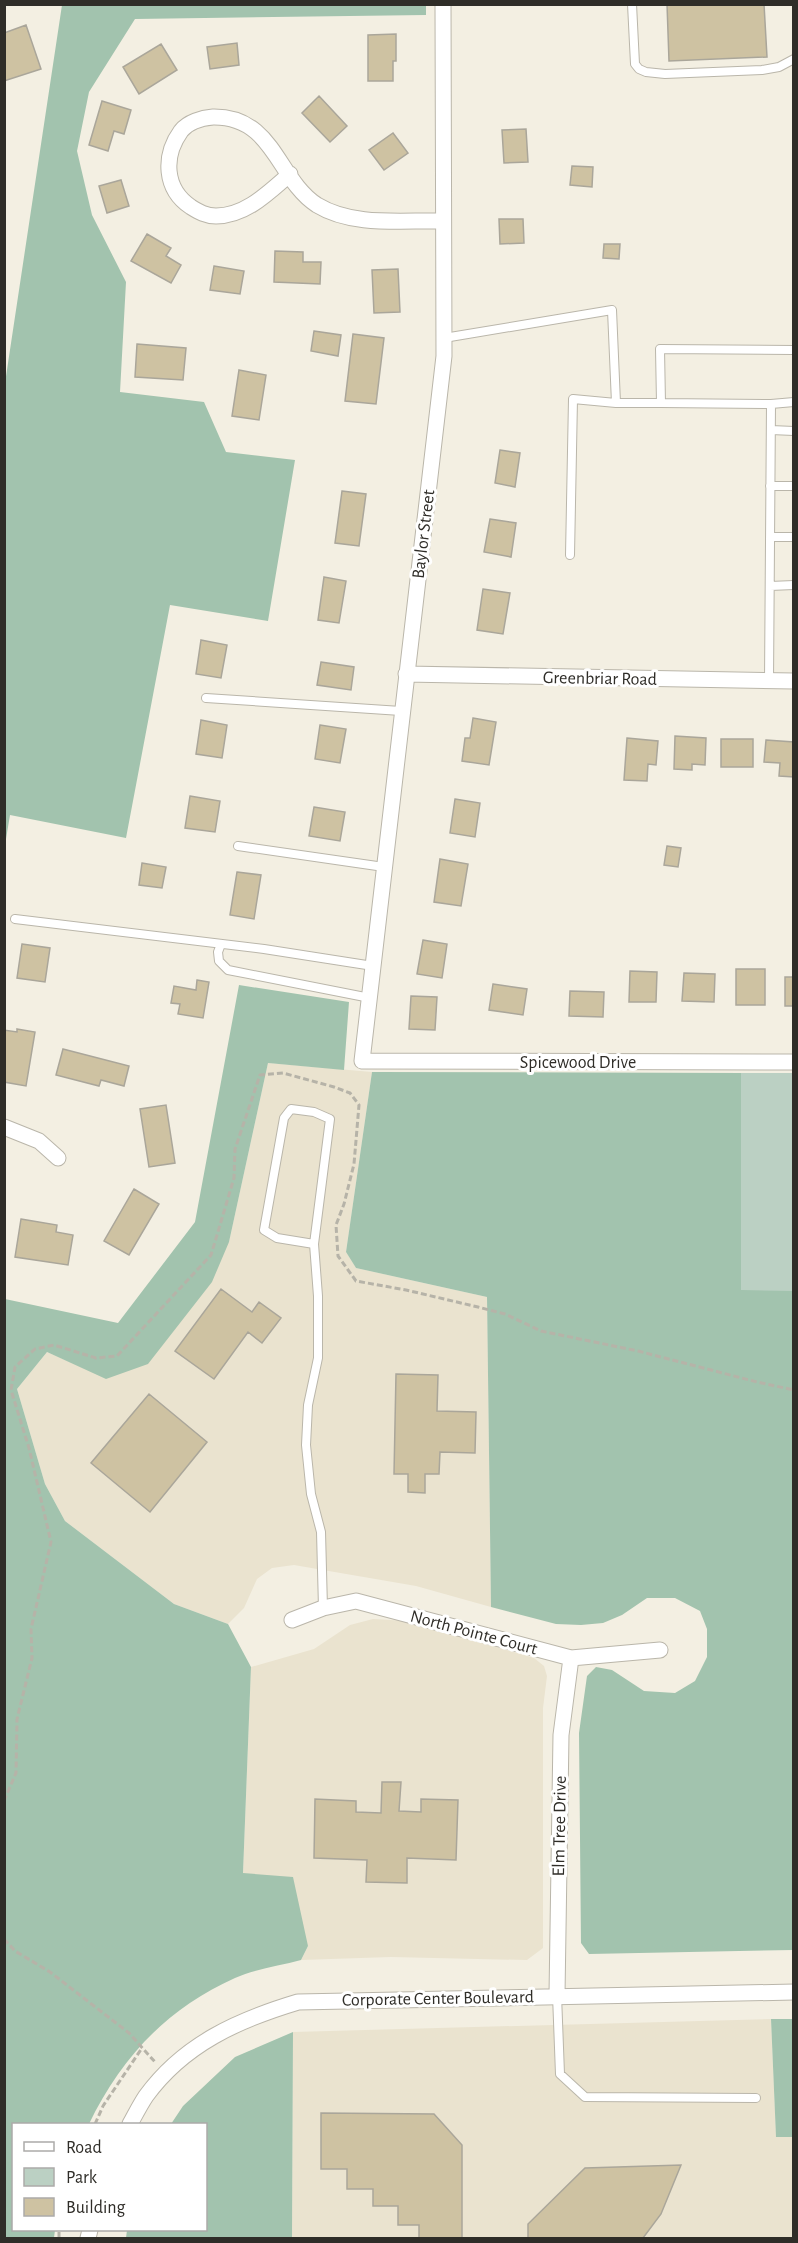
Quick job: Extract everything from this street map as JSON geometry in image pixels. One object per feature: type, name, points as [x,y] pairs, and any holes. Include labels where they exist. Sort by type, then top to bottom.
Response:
[{"type":"street","name":"Baylor Street","points":[[363,1061],[401,711],[444,356],[442,4]]},
{"type":"street","points":[[290,174],[257,202],[236,212],[217,216],[202,214],[182,200],[170,183],[168,166],[171,150],[182,129],[202,118],[219,117],[245,123],[264,140],[290,174],[301,189],[317,204],[352,219],[442,221]]},
{"type":"street","name":"Greenbriar Road","points":[[406,674],[794,681]]},
{"type":"street","name":"Spicewood Drive","points":[[363,1061],[794,1062]]},
{"type":"street","points":[[4,1127],[39,1141],[58,1158]]},
{"type":"street","name":"North Pointe Court","points":[[292,1620],[323,1608],[356,1602],[571,1658],[660,1650]]},
{"type":"street","name":"Elm Tree Drive","points":[[557,1995],[561,1735],[571,1658]]},
{"type":"street","name":"Corporate Center Boulevard","points":[[131,2123],[146,2096],[186,2054],[229,2026],[298,2002],[794,1992]]},
{"type":"lane","points":[[632,4],[635,64],[646,72],[664,74],[762,70],[779,67],[794,59]]},
{"type":"lane","points":[[444,338],[612,310],[616,403]]},
{"type":"lane","points":[[661,403],[660,349],[794,350]]},
{"type":"lane","points":[[570,555],[573,399],[616,403],[771,404],[794,402]]},
{"type":"lane","points":[[770,681],[771,404]]},
{"type":"lane","points":[[771,430],[794,431]]},
{"type":"lane","points":[[770,486],[794,486]]},
{"type":"lane","points":[[770,537],[794,537]]},
{"type":"lane","points":[[770,586],[794,585]]},
{"type":"lane","points":[[206,698],[401,711]]},
{"type":"lane","points":[[238,846],[384,867]]},
{"type":"lane","points":[[15,919],[221,944],[373,966]]},
{"type":"lane","points":[[221,944],[218,952],[219,961],[228,970],[370,998]]},
{"type":"lane","points":[[314,1244],[278,1238],[264,1230],[284,1118],[291,1109],[314,1112],[330,1119],[314,1244],[318,1296],[318,1358],[308,1405],[306,1445],[311,1494],[321,1532],[323,1608]]},
{"type":"lane","points":[[557,1995],[560,2074],[585,2097],[756,2098]]},
{"type":"path","points":[[4,1801],[16,1773],[17,1719],[32,1658],[31,1629],[51,1542],[29,1448],[11,1390],[15,1366],[35,1349],[54,1345],[96,1358],[117,1356],[211,1255],[234,1178],[235,1149],[260,1075],[283,1073],[334,1087],[350,1093],[359,1105],[354,1164],[336,1225],[338,1256],[356,1281],[478,1307],[505,1314],[541,1331],[638,1351],[794,1390]]},
{"type":"path","points":[[4,1938],[15,1951],[50,1972],[129,2033],[142,2048],[103,2106],[95,2123]]},
{"type":"shaded area","points":[[268,1063],[372,1072],[346,1252],[356,1268],[487,1297],[491,1607],[416,1586],[294,1565],[272,1568],[257,1579],[244,1608],[228,1624],[174,1604],[65,1521],[45,1484],[17,1389],[47,1352],[106,1378],[229,1242]]},
{"type":"shaded area","points":[[373,1619],[408,1621],[534,1658],[544,1666],[547,1676],[543,1708],[543,1948],[527,1960],[391,1957],[301,1960],[308,1946],[243,1874],[251,1667],[314,1649],[350,1625]]},
{"type":"shaded area","points":[[771,2019],[776,2136],[793,2137],[793,2238],[292,2238],[293,2032]]},
{"type":"green space","points":[[426,4],[426,15],[135,19],[89,92],[77,151],[92,215],[126,282],[120,392],[204,402],[226,452],[295,460],[268,621],[170,605],[126,838],[10,815],[5,845],[5,383],[62,5]]},
{"type":"green space","points":[[239,985],[349,1002],[344,1070],[268,1063],[229,1242],[212,1282],[148,1364],[106,1379],[47,1352],[17,1389],[45,1484],[65,1521],[174,1604],[228,1624],[251,1667],[243,1873],[293,1877],[308,1946],[301,1960],[235,1978],[210,1990],[167,2020],[131,2057],[90,2123],[12,2123],[12,2231],[55,2231],[54,2238],[5,2238],[5,1299],[118,1323],[195,1222]]},
{"type":"green space","points":[[372,1072],[741,1073],[741,1290],[793,1291],[793,1950],[589,1954],[581,1943],[579,1733],[587,1676],[596,1667],[612,1670],[644,1691],[675,1693],[695,1681],[707,1657],[707,1629],[700,1611],[675,1598],[647,1598],[622,1615],[603,1623],[581,1625],[556,1624],[491,1607],[487,1297],[356,1268],[346,1252]]},
{"type":"green space","points":[[741,1073],[793,1073],[793,1291],[741,1291]]},
{"type":"green space","points":[[771,2019],[793,2019],[793,2137],[776,2137]]},
{"type":"green space","points":[[293,2032],[292,2238],[126,2238],[127,2231],[207,2231],[207,2123],[172,2123],[183,2106],[235,2057]]},
{"type":"building","points":[[667,4],[764,4],[767,57],[669,61]]},
{"type":"building","points":[[26,25],[41,69],[4,81],[4,33]]},
{"type":"building","points":[[396,34],[393,81],[368,81],[368,35]]},
{"type":"building","points":[[237,43],[239,65],[210,69],[207,47]]},
{"type":"building","points":[[161,44],[177,70],[139,94],[123,67]]},
{"type":"building","points":[[319,96],[347,126],[330,142],[302,113]]},
{"type":"building","points":[[102,101],[131,110],[124,134],[114,131],[108,151],[89,145]]},
{"type":"building","points":[[526,129],[528,162],[504,163],[502,130]]},
{"type":"building","points":[[393,133],[408,153],[384,170],[369,150]]},
{"type":"building","points":[[572,166],[593,167],[592,187],[570,185]]},
{"type":"building","points":[[121,180],[129,206],[107,213],[99,186]]},
{"type":"building","points":[[499,219],[523,219],[524,243],[500,244]]},
{"type":"building","points":[[147,234],[171,248],[166,256],[181,265],[171,283],[131,261]]},
{"type":"building","points":[[604,244],[620,244],[619,259],[603,258]]},
{"type":"building","points":[[275,251],[303,252],[303,262],[321,262],[320,284],[274,282]]},
{"type":"building","points":[[214,266],[244,271],[240,294],[210,290]]},
{"type":"building","points":[[398,269],[400,312],[374,313],[372,270]]},
{"type":"building","points":[[314,331],[341,335],[338,356],[311,351]]},
{"type":"building","points":[[353,334],[384,338],[376,404],[345,401]]},
{"type":"building","points":[[137,344],[186,348],[183,380],[135,377]]},
{"type":"building","points":[[239,370],[266,375],[259,420],[232,416]]},
{"type":"building","points":[[500,450],[520,453],[515,487],[495,483]]},
{"type":"building","points":[[342,491],[366,494],[359,546],[335,543]]},
{"type":"building","points":[[490,519],[516,523],[511,557],[484,552]]},
{"type":"building","points":[[324,577],[346,581],[339,623],[318,620]]},
{"type":"building","points":[[483,589],[510,593],[503,634],[477,630]]},
{"type":"building","points":[[201,640],[227,645],[221,678],[196,674]]},
{"type":"building","points":[[321,662],[354,667],[351,690],[317,685]]},
{"type":"building","points":[[473,718],[496,722],[489,765],[462,761],[465,738],[470,738]]},
{"type":"building","points":[[201,720],[227,725],[222,758],[196,754]]},
{"type":"building","points":[[320,725],[346,729],[340,763],[315,759]]},
{"type":"building","points":[[675,736],[706,738],[705,765],[692,764],[692,770],[674,769]]},
{"type":"building","points":[[627,738],[658,741],[656,765],[648,764],[647,781],[624,780]]},
{"type":"building","points":[[721,739],[753,739],[753,767],[721,767]]},
{"type":"building","points":[[766,740],[794,742],[794,777],[779,776],[780,763],[764,762]]},
{"type":"building","points":[[190,796],[220,801],[215,832],[185,828]]},
{"type":"building","points":[[455,799],[480,803],[475,837],[450,833]]},
{"type":"building","points":[[314,807],[345,812],[340,841],[309,836]]},
{"type":"building","points":[[667,846],[681,848],[678,867],[664,865]]},
{"type":"building","points":[[440,859],[468,864],[461,906],[434,902]]},
{"type":"building","points":[[142,863],[166,867],[162,888],[139,885]]},
{"type":"building","points":[[237,872],[261,875],[254,919],[230,915]]},
{"type":"building","points":[[423,940],[447,944],[442,978],[417,974]]},
{"type":"building","points":[[22,944],[50,948],[45,982],[17,978]]},
{"type":"building","points":[[736,969],[765,969],[765,1005],[736,1005]]},
{"type":"building","points":[[630,971],[657,972],[656,1002],[629,1002]]},
{"type":"building","points":[[684,973],[715,974],[714,1002],[682,1001]]},
{"type":"building","points":[[785,977],[794,977],[794,1006],[785,1006]]},
{"type":"building","points":[[197,980],[209,982],[203,1018],[178,1014],[180,1004],[171,1003],[174,986],[196,990]]},
{"type":"building","points":[[493,984],[527,989],[523,1015],[489,1010]]},
{"type":"building","points":[[570,991],[604,992],[603,1017],[569,1016]]},
{"type":"building","points":[[411,996],[437,997],[435,1030],[409,1029]]},
{"type":"building","points":[[17,1029],[35,1032],[26,1086],[4,1082],[4,1030],[17,1032]]},
{"type":"building","points":[[63,1049],[129,1066],[124,1086],[101,1080],[99,1086],[56,1075]]},
{"type":"building","points":[[166,1105],[175,1163],[149,1167],[140,1109]]},
{"type":"building","points":[[134,1189],[159,1204],[129,1255],[104,1241]]},
{"type":"building","points":[[21,1219],[57,1225],[56,1232],[73,1235],[68,1265],[15,1257]]},
{"type":"building","points":[[221,1289],[252,1312],[259,1302],[281,1318],[262,1343],[248,1332],[214,1379],[175,1351]]},
{"type":"building","points":[[396,1374],[438,1375],[437,1411],[476,1412],[475,1453],[440,1452],[439,1474],[425,1474],[425,1493],[408,1492],[408,1474],[394,1474]]},
{"type":"building","points":[[149,1394],[207,1442],[150,1512],[91,1463]]},
{"type":"building","points":[[382,1782],[401,1782],[399,1811],[421,1812],[421,1799],[458,1800],[456,1860],[407,1858],[407,1883],[366,1882],[367,1860],[314,1858],[315,1799],[356,1801],[356,1812],[381,1813]]},
{"type":"building","points":[[321,2113],[434,2114],[462,2145],[462,2238],[419,2238],[419,2225],[398,2225],[398,2206],[373,2206],[373,2189],[347,2189],[347,2169],[321,2169]]},
{"type":"building","points":[[681,2165],[661,2214],[643,2238],[528,2238],[528,2224],[585,2168]]}]
